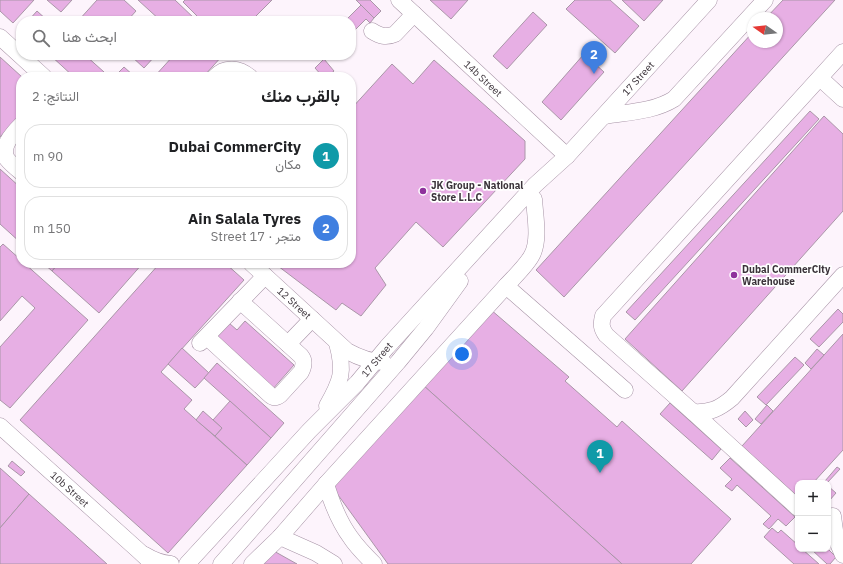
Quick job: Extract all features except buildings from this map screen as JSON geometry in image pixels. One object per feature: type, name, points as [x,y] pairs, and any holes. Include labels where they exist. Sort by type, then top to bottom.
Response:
[{"type":"street","name":"14b Street","points":[[399,0],[567,156]]},
{"type":"street","name":"17 Street","points":[[185,564],[357,382],[387,347],[535,186],[567,156],[709,0]]},
{"type":"street","points":[[604,116],[651,109],[674,99],[765,0]]},
{"type":"street","points":[[372,31],[379,36],[391,36],[395,34],[414,14]]},
{"type":"street","points":[[0,37],[16,52]]},
{"type":"street","points":[[795,505],[606,335],[602,330],[601,322],[604,316],[843,52]]},
{"type":"street","points":[[25,60],[38,72]]},
{"type":"street","points":[[221,72],[232,69],[243,72]]},
{"type":"street","points":[[820,78],[843,99]]},
{"type":"street","points":[[16,131],[5,144],[4,152],[7,159],[16,167]]},
{"type":"street","name":"17 Street","points":[[221,564],[398,362],[426,328],[462,278],[534,199],[567,156]]},
{"type":"street","points":[[252,564],[280,537],[326,484],[506,286],[532,255],[536,246],[534,199]]},
{"type":"street","name":"12 Street","points":[[256,268],[347,351],[360,358],[375,362],[398,362]]},
{"type":"street","points":[[693,412],[714,410],[724,405],[732,398],[843,275]]},
{"type":"street","points":[[240,301],[303,359],[303,368],[276,397],[272,397],[203,340],[240,301],[265,276]]},
{"type":"street","points":[[506,286],[625,390]]},
{"type":"street","points":[[288,344],[312,319]]},
{"type":"street","points":[[320,420],[336,391],[340,379],[342,367],[338,343]]},
{"type":"street","name":"10b Street","points":[[0,426],[153,564]]},
{"type":"street","points":[[326,484],[340,522],[351,538],[374,564]]},
{"type":"street","points":[[835,514],[838,544],[843,555]]},
{"type":"street","points":[[280,537],[316,553],[334,564]]},
{"type":"street","name":"10b Street","points":[[139,551],[162,563],[171,564]]},
{"type":"place","name":"Ain Salala Tyres","points":[[594,74]]},
{"type":"place","name":"JK Group - National Store L.L.C","points":[[423,191]]},
{"type":"place","name":"Dubai CommerCity Warehouse","points":[[734,275]]},
{"type":"place","name":"Dubai CommerCity","points":[[600,473]]}]
